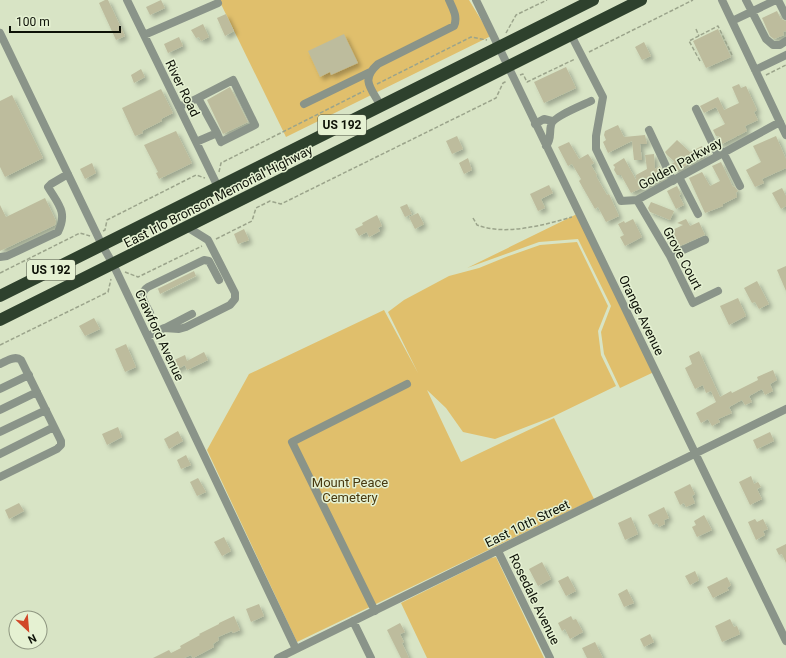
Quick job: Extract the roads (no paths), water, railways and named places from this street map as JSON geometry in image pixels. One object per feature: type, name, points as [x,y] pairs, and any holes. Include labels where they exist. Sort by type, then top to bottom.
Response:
[{"type":"highway","name":"East Irlo Bronson Memorial Highway","points":[[0,296],[100,239],[218,187],[381,106],[496,42],[594,0]]},
{"type":"highway","name":"East Irlo Bronson Memorial Highway","points":[[0,320],[116,269],[188,227],[641,0]]},
{"type":"street","name":"River Road","points":[[127,0],[218,187]]},
{"type":"street","points":[[304,104],[370,72],[378,64],[454,26],[456,21],[455,15],[449,0]]},
{"type":"street","name":"Orange Avenue","points":[[476,0],[786,641]]},
{"type":"street","points":[[722,0],[786,135]]},
{"type":"street","points":[[746,0],[766,40],[773,46],[783,43],[786,55],[755,70]]},
{"type":"street","points":[[732,21],[777,0],[786,16]]},
{"type":"street","points":[[144,35],[218,3]]},
{"type":"street","name":"Crawford Avenue","points":[[0,33],[116,269],[296,649]]},
{"type":"street","name":"Golden Parkway","points":[[571,35],[603,97],[596,136],[596,149],[622,201],[637,200],[780,122]]},
{"type":"street","points":[[769,42],[775,42],[786,36]]},
{"type":"street","points":[[370,72],[368,79],[381,106]]},
{"type":"street","points":[[179,107],[233,80],[255,125],[221,142],[198,98]]},
{"type":"street","points":[[535,124],[544,120],[552,121],[591,101]]},
{"type":"street","points":[[696,109],[740,186]]},
{"type":"street","points":[[546,146],[550,139],[552,121]]},
{"type":"street","points":[[649,130],[676,179],[698,214]]},
{"type":"street","points":[[196,142],[216,133]]},
{"type":"street","points":[[0,257],[7,256],[58,232],[62,224],[63,214],[48,187],[68,174]]},
{"type":"street","name":"Grove Court","points":[[637,200],[670,256],[693,303],[718,291]]},
{"type":"street","points":[[164,328],[179,329],[186,327],[230,305],[235,299],[235,293],[209,242],[188,227]]},
{"type":"street","points":[[670,256],[704,240]]},
{"type":"street","points":[[150,313],[142,294],[148,287],[204,260],[209,261],[218,280]]},
{"type":"street","points":[[148,336],[192,314]]},
{"type":"street","points":[[0,364],[18,357],[21,360],[61,441],[61,445],[57,449],[0,477]]},
{"type":"street","points":[[0,389],[29,375]]},
{"type":"street","points":[[375,611],[292,442],[408,384]]},
{"type":"street","points":[[0,410],[37,392]]},
{"type":"street","points":[[0,432],[46,410]]},
{"type":"street","name":"East 10th Street","points":[[278,658],[786,410]]},
{"type":"street","points":[[0,454],[54,427]]},
{"type":"street","name":"Rosedale Avenue","points":[[498,551],[550,658]]},
{"type":"street","points":[[353,621],[371,658]]},
{"type":"park label","name":"Mount Peace Cemetery","points":[[350,490]]}]
